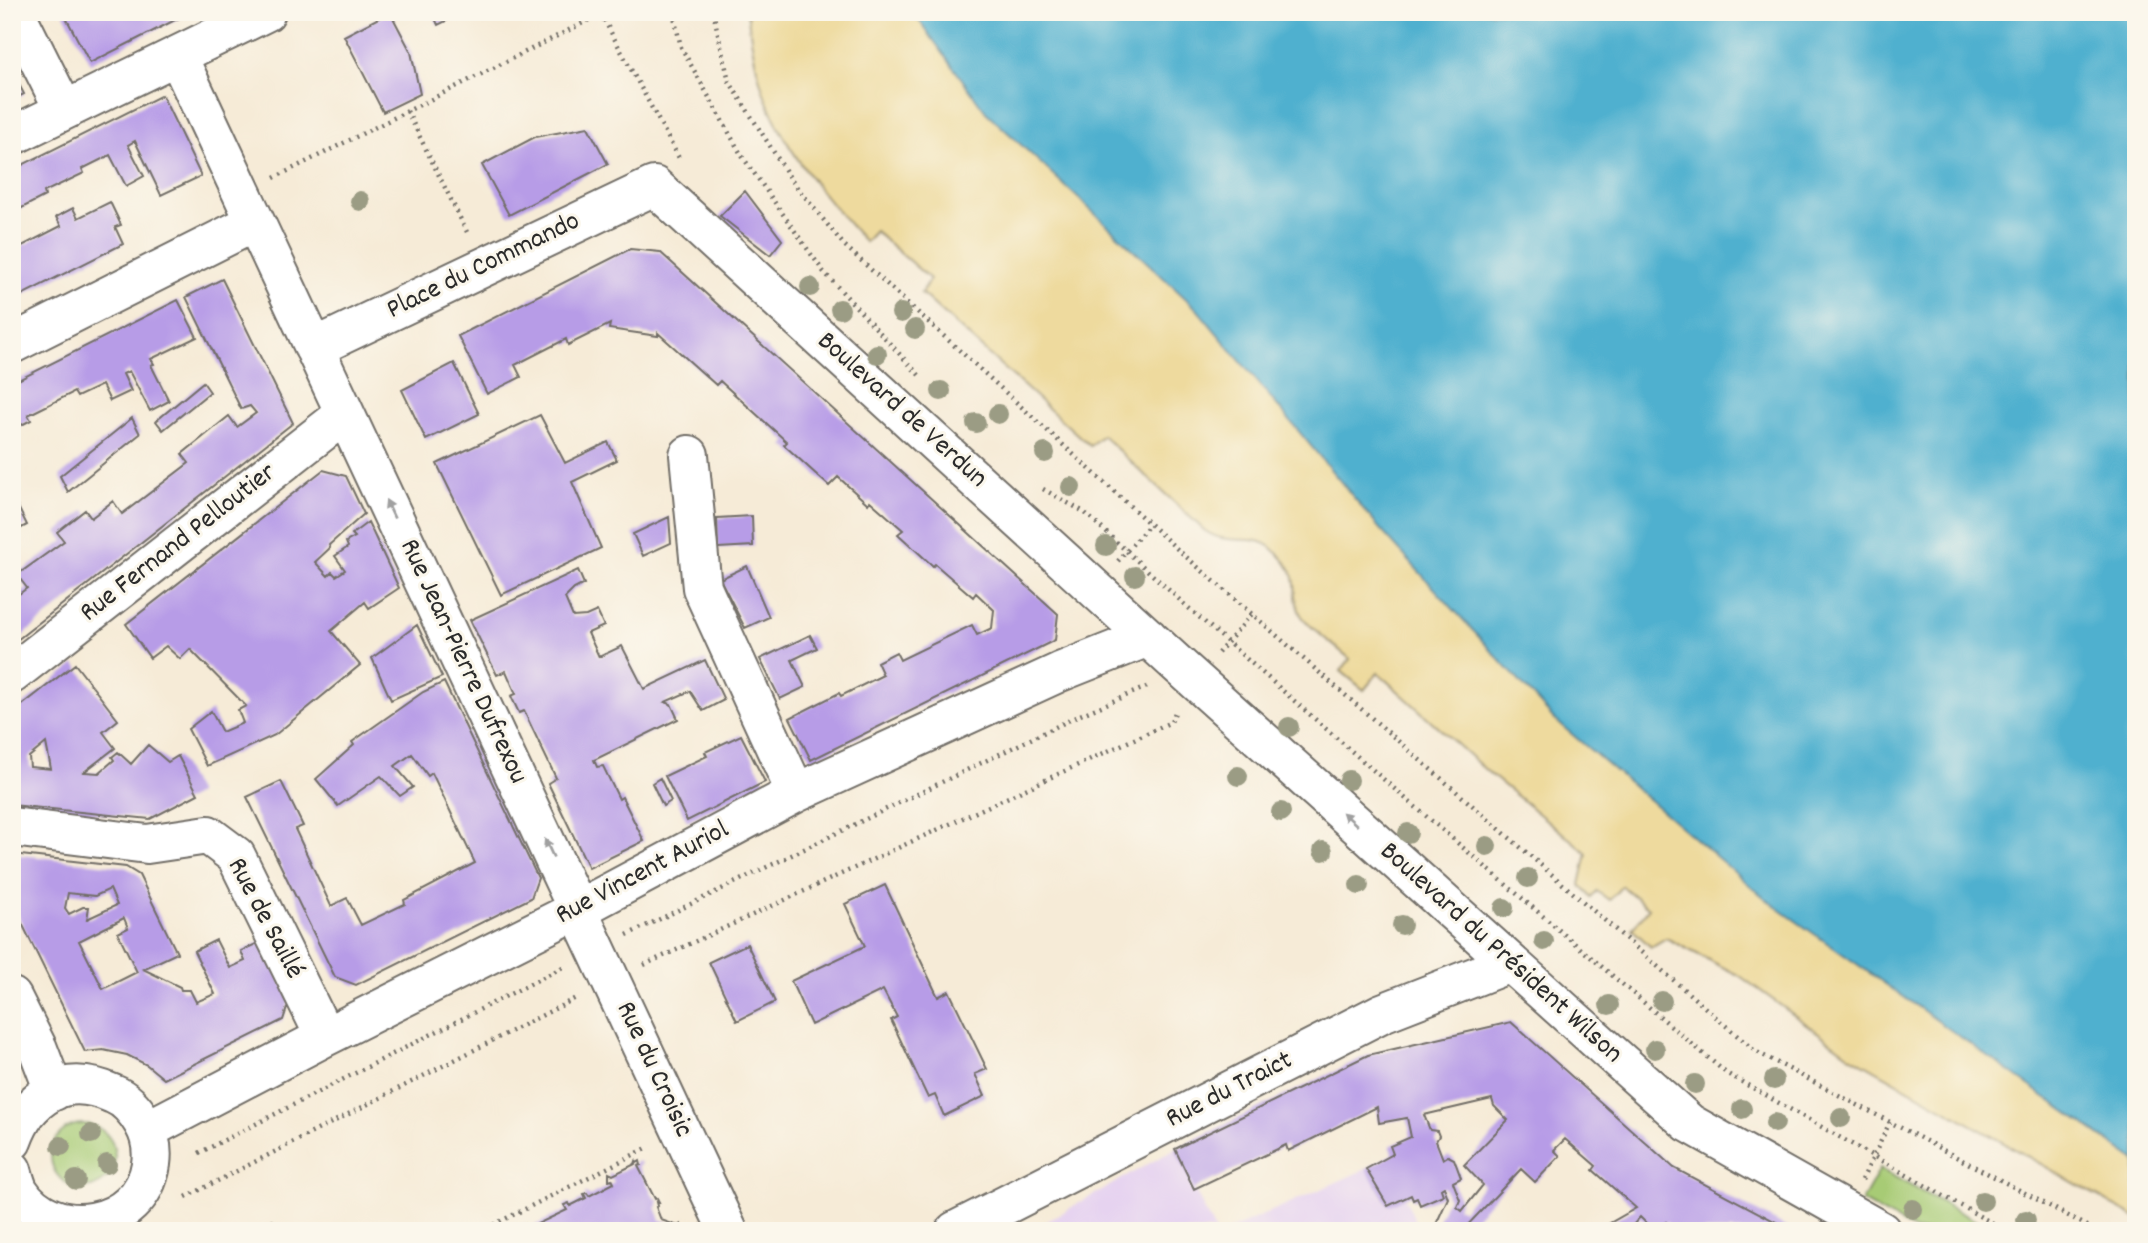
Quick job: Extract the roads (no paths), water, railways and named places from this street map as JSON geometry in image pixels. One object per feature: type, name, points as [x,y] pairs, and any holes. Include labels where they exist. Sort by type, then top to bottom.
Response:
[{"type":"street","points":[[15,12],[64,110]]},
{"type":"street","points":[[12,136],[266,12]]},
{"type":"street","points":[[178,57],[345,414]]},
{"type":"street","name":"Place du Commando","points":[[314,348],[670,178]]},
{"type":"street","name":"Boulevard de Verdun","points":[[670,178],[1147,637]]},
{"type":"street","points":[[12,344],[255,222]]},
{"type":"street","name":"Rue Fernand Pelloutier","points":[[12,674],[345,414]]},
{"type":"street","name":"Rue Jean-Pierre Dufrexou","points":[[345,414],[578,910]]},
{"type":"street","points":[[689,455],[702,588],[796,793]]},
{"type":"street","name":"Rue Vincent Auriol","points":[[147,1130],[578,910],[796,793],[1060,672],[1147,637]]},
{"type":"street","name":"Boulevard du Président Wilson","points":[[1147,637],[1689,1123],[1881,1231]]},
{"type":"street","name":"Rue de Saillé","points":[[12,827],[147,844],[208,835],[236,856],[325,1037]]},
{"type":"street","name":"Rue du Croisic","points":[[578,910],[728,1231]]},
{"type":"street","name":"Rue du Traict","points":[[955,1231],[1381,1013],[1510,963]]},
{"type":"street","points":[[12,997],[38,1049],[54,1091]]},
{"type":"street","points":[[12,1141],[19,1122],[34,1103],[54,1091],[76,1085],[98,1087],[119,1096],[136,1111],[147,1130],[152,1154],[149,1177],[125,1223],[84,1227],[65,1225],[31,1206],[15,1185]]},
{"type":"water","points":[[913,12],[2136,12],[2136,1161],[1772,904],[1554,719],[1380,529],[1197,309],[986,112]]}]
